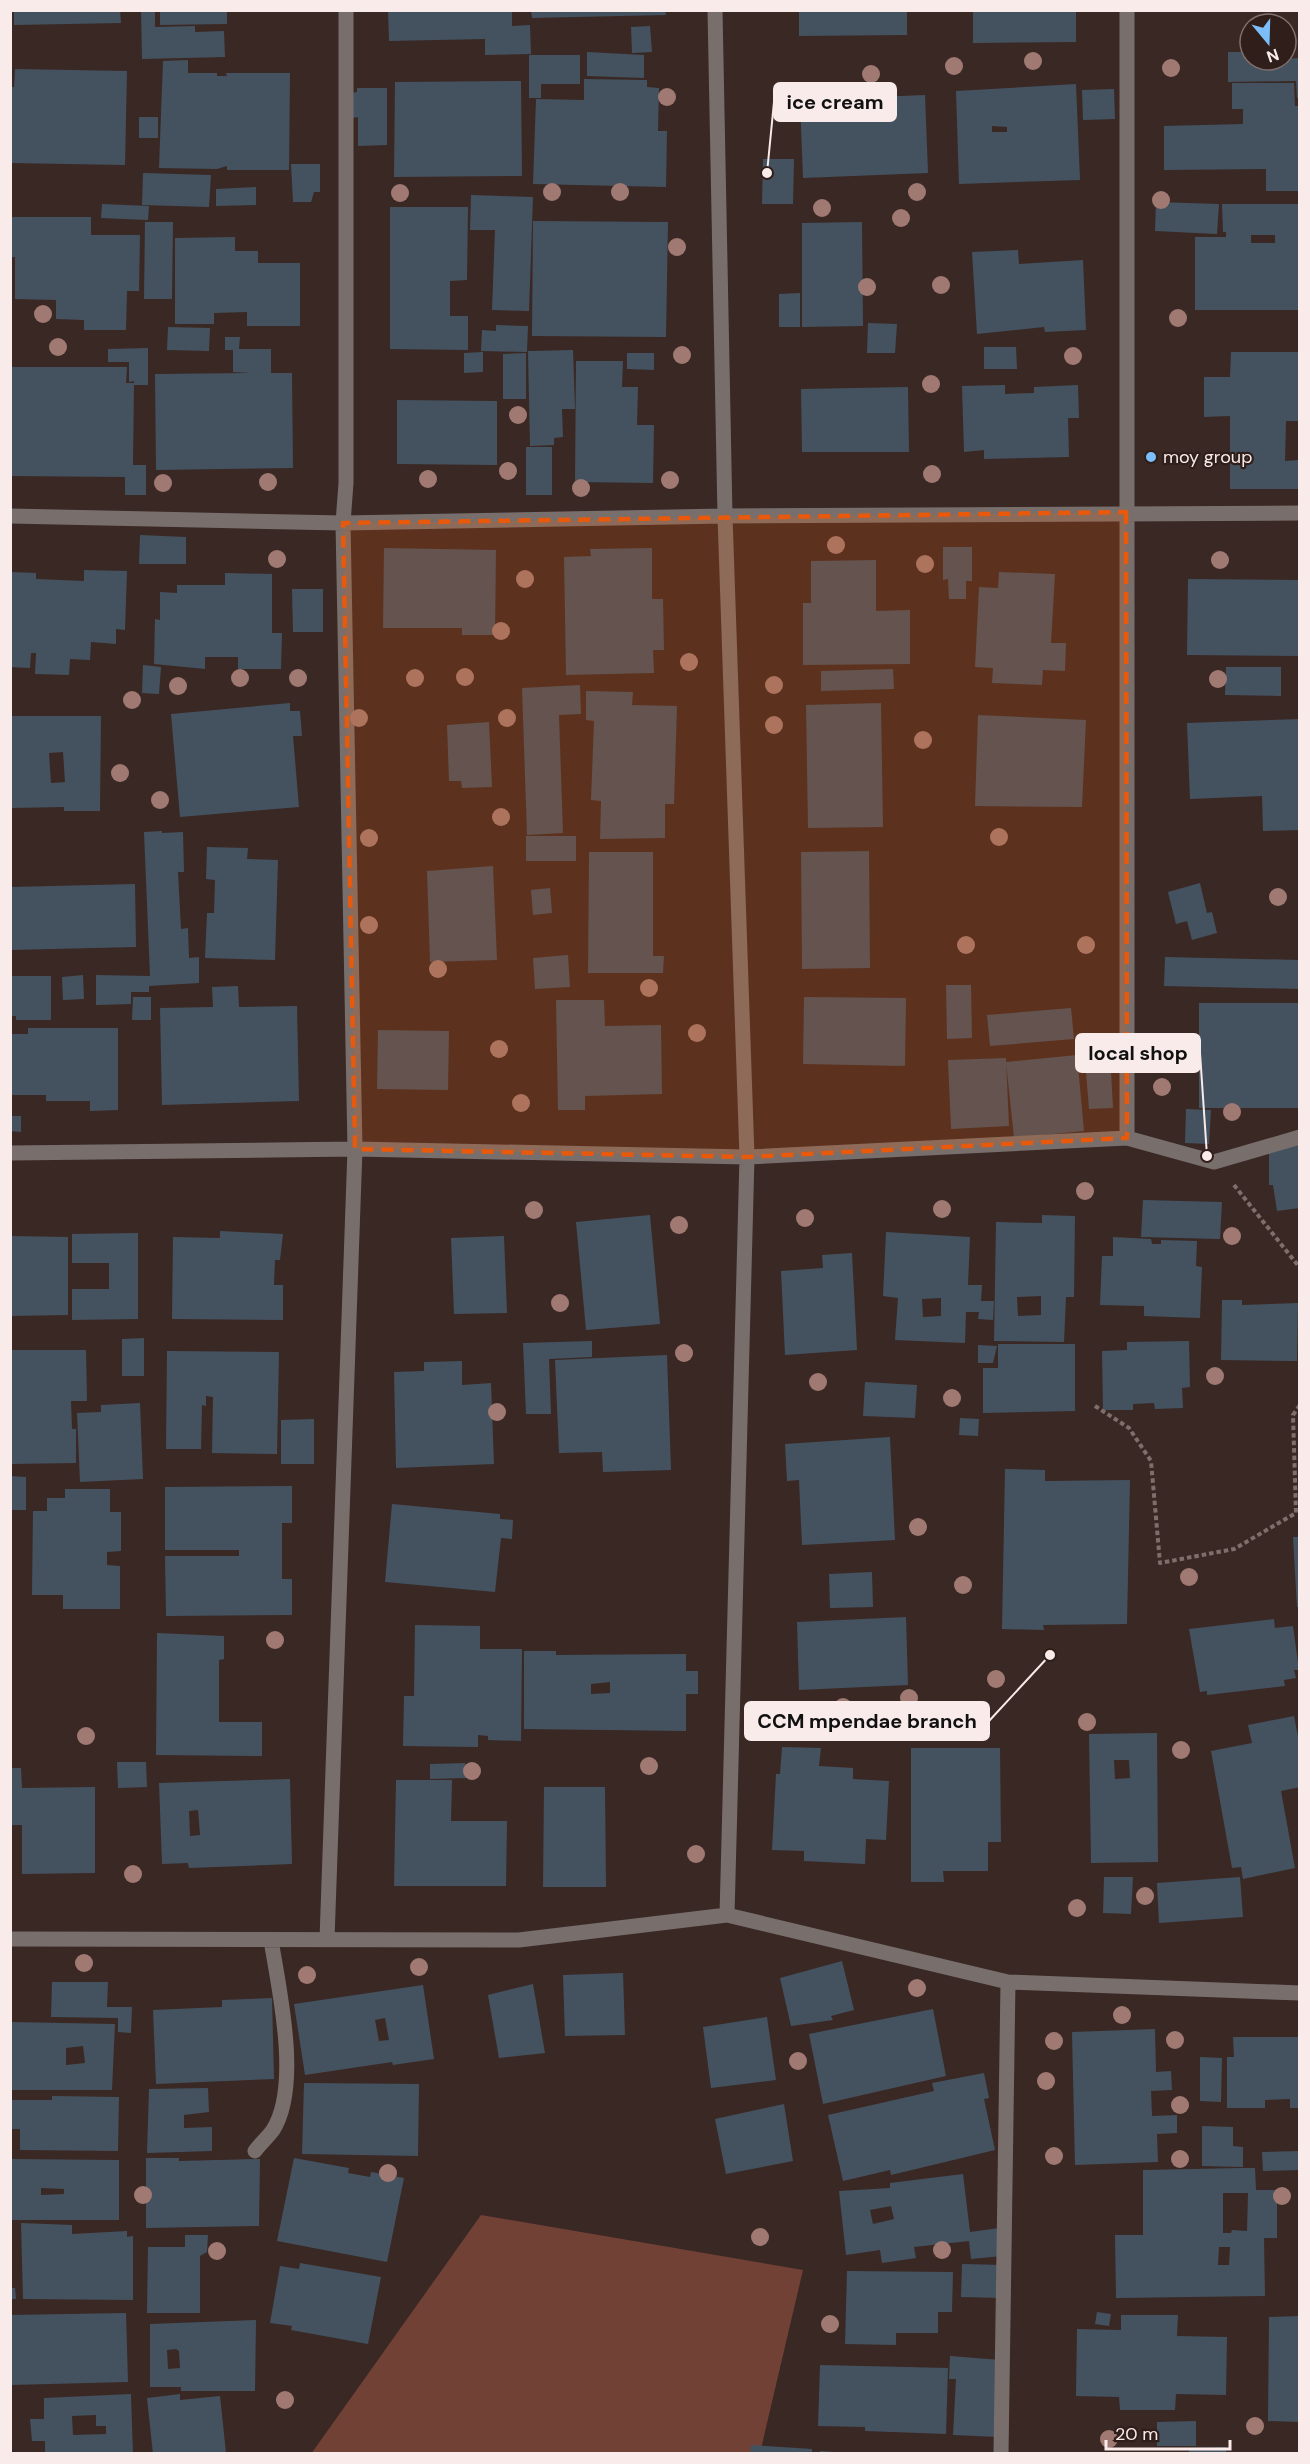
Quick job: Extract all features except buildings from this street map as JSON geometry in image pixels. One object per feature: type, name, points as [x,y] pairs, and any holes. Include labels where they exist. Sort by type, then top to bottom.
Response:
[{"type":"street","points":[[327,1939],[355,1149],[343,523],[346,483],[346,10]]},
{"type":"street","points":[[715,10],[725,516],[747,1157],[727,1915]]},
{"type":"street","points":[[1127,10],[1127,1137]]},
{"type":"street","points":[[10,516],[343,523],[725,516],[1126,512],[1299,513]]},
{"type":"street","points":[[10,1153],[355,1149],[747,1157],[1127,1137],[1214,1162],[1299,1137]]},
{"type":"street","points":[[10,1940],[519,1940],[727,1915],[1008,1982],[1299,1993]]},
{"type":"street","points":[[255,2151],[273,2130],[280,2112],[285,2086],[287,2057],[284,2025],[271,1940]]},
{"type":"street","points":[[1001,2454],[1008,1982]]},
{"type":"path","points":[[1214,1162],[1265,1222],[1299,1268]]},
{"type":"path","points":[[1095,1406],[1129,1428],[1151,1461],[1160,1563],[1234,1549],[1296,1513],[1293,1415],[1299,1404]]},
{"type":"highlighted area","points":[[1126,512],[1127,1138],[747,1157],[355,1149],[343,523]]},
{"type":"shaded area","points":[[481,2215],[803,2270],[760,2453],[311,2454]]},
{"type":"place","name":"ice cream","points":[[767,173]]},
{"type":"place","name":"moy group","points":[[1151,457]]},
{"type":"place","name":"local shop","points":[[1207,1156]]},
{"type":"place","name":"CCM mpendae branch","points":[[1050,1655]]}]
